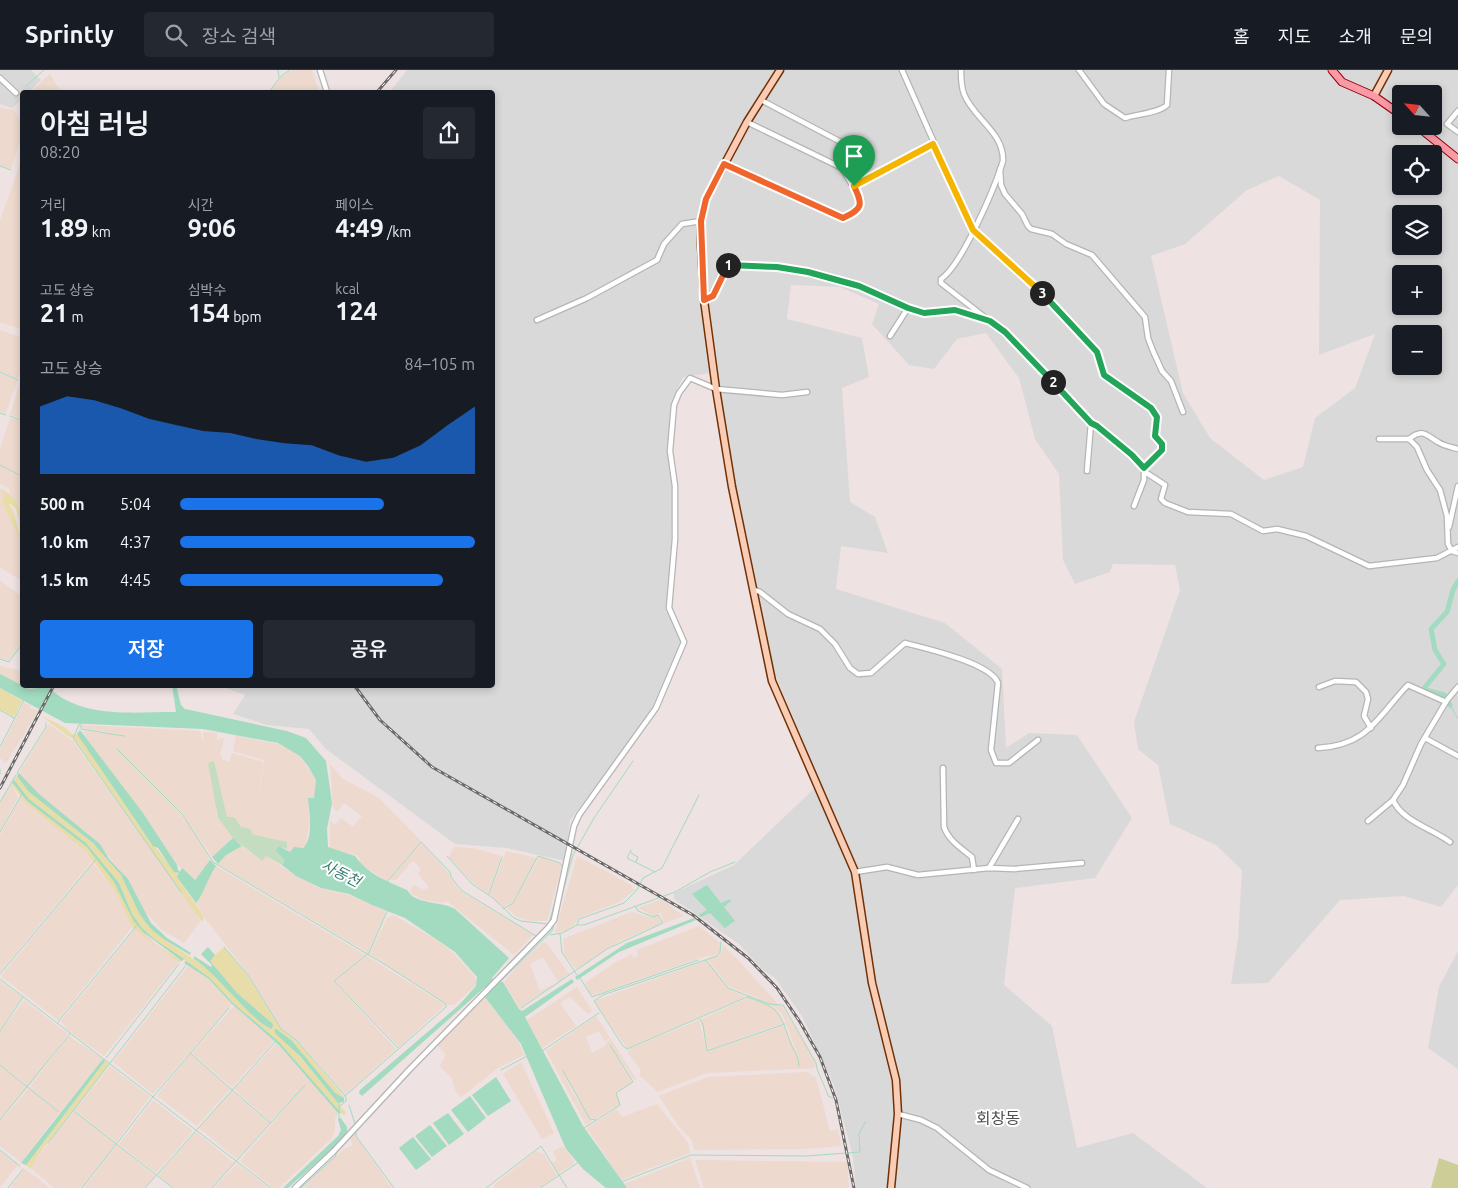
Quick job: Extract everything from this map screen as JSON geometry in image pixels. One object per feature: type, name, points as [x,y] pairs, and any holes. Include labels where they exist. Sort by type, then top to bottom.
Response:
[{"type":"main road","points":[[780,70],[747,122],[706,199],[701,221],[704,300],[732,487],[755,590],[772,681],[855,872],[872,983],[896,1080],[898,1114],[891,1188]]},
{"type":"main road","points":[[1332,70],[1342,82],[1374,96],[1392,109]]},
{"type":"main road","points":[[1374,96],[1388,70]]},
{"type":"main road","points":[[1429,135],[1457,156]]},
{"type":"street","points":[[320,70],[325,90]]},
{"type":"street","points":[[902,70],[933,144],[973,230],[1042,293],[1097,352],[1104,375],[1151,408],[1157,417],[1155,436],[1162,444],[1162,450],[1144,470],[1134,506]]},
{"type":"street","points":[[961,70],[964,96],[985,120],[1003,153],[1000,169],[964,251],[950,272],[941,279],[941,283],[990,321],[1032,359],[1091,423],[1132,455],[1144,470],[1165,484],[1166,489],[1161,499],[1174,507],[1200,514],[1231,514],[1263,531],[1277,529],[1318,540],[1370,566],[1437,558],[1458,547]]},
{"type":"street","points":[[1079,70],[1104,104],[1125,118],[1141,112],[1157,111],[1167,104],[1169,70]]},
{"type":"street","points":[[0,78],[16,93]]},
{"type":"street","points":[[761,100],[856,150]]},
{"type":"street","points":[[1458,110],[1447,124],[1458,132]]},
{"type":"street","points":[[724,164],[843,218],[854,213],[860,206],[861,200],[854,186],[838,164],[747,122]]},
{"type":"street","points":[[854,186],[933,144]]},
{"type":"street","points":[[1000,169],[1001,185],[1005,194],[1022,214],[1028,226],[1031,229],[1052,234],[1066,244],[1092,255],[1145,317],[1148,338],[1153,352],[1162,371],[1171,381],[1183,412]]},
{"type":"street","points":[[537,320],[587,298],[657,260],[664,244],[682,224],[701,221]]},
{"type":"street","points":[[704,300],[713,296],[726,266],[730,263],[777,267],[830,278],[859,286],[908,308],[924,313],[955,310],[990,321]]},
{"type":"street","points":[[890,336],[908,308]]},
{"type":"street","points":[[295,1188],[339,1146],[554,920],[574,826],[579,815],[656,708],[684,642],[669,608],[675,539],[675,486],[670,451],[674,405],[678,393],[690,378],[716,389],[782,395],[807,392]]},
{"type":"street","points":[[1087,471],[1091,423]]},
{"type":"street","points":[[1379,439],[1409,439],[1419,434],[1431,435],[1438,443],[1458,449]]},
{"type":"street","points":[[1409,439],[1417,447],[1427,470],[1440,490],[1447,516],[1448,544],[1452,551],[1458,553]]},
{"type":"street","points":[[1448,533],[1458,486]]},
{"type":"street","points":[[755,590],[788,614],[820,630],[835,644],[850,668],[858,674],[871,673],[905,643],[950,656],[988,671],[998,683],[991,744],[991,755],[996,763],[1009,763],[1038,740]]},
{"type":"street","points":[[1318,687],[1334,681],[1356,682],[1366,692],[1368,699],[1364,720],[1371,728]]},
{"type":"street","points":[[1318,748],[1352,742],[1371,728],[1408,685],[1448,700]]},
{"type":"street","points":[[1368,821],[1393,800],[1403,785],[1425,738],[1448,700],[1458,688]]},
{"type":"street","points":[[1425,738],[1458,756]]},
{"type":"street","points":[[943,768],[944,827],[948,836],[972,858],[974,870]]},
{"type":"street","points":[[1393,800],[1402,815],[1433,830],[1450,842]]},
{"type":"street","points":[[989,868],[1018,819]]},
{"type":"street","points":[[855,872],[887,866],[918,875],[989,868],[1014,869],[1082,864]]},
{"type":"street","points":[[898,1114],[921,1120],[937,1128],[989,1170],[1027,1188]]},
{"type":"shaded area","points":[[0,70],[31,70],[41,80],[31,90],[20,90],[20,101],[12,108],[0,104]]},
{"type":"shaded area","points":[[293,70],[312,70],[318,90],[271,90],[281,77]]},
{"type":"shaded area","points":[[407,70],[1458,70],[1458,885],[1441,907],[1404,896],[1340,900],[1268,983],[1231,984],[1238,939],[1242,870],[1216,845],[1170,824],[1158,765],[1138,749],[1134,722],[1180,590],[1175,565],[1113,564],[1110,572],[1075,584],[1063,560],[1059,474],[1035,439],[1019,378],[986,333],[957,339],[934,369],[909,365],[872,324],[879,304],[840,287],[791,285],[787,319],[862,338],[869,377],[842,388],[850,502],[875,517],[888,553],[841,546],[836,589],[945,623],[1002,669],[1006,748],[1029,733],[1077,735],[1132,818],[1095,878],[1015,888],[1004,985],[1052,1026],[1077,1148],[1133,1133],[1207,1188],[856,1188],[853,1157],[834,1085],[802,1016],[775,978],[763,970],[739,944],[674,899],[674,893],[734,865],[821,782],[771,665],[731,463],[717,372],[683,377],[671,402],[668,454],[673,487],[671,561],[666,611],[681,638],[680,648],[654,705],[633,739],[570,820],[565,861],[507,848],[455,844],[326,749],[309,729],[267,725],[233,714],[245,695],[226,688],[495,688],[495,90],[392,90]],"holes":[[[1279,176],[1320,200],[1319,355],[1375,334],[1355,388],[1315,418],[1303,467],[1264,480],[1210,438],[1183,393],[1151,256],[1185,244],[1247,190]]]},
{"type":"shaded area","points":[[50,74],[60,90],[33,90]]},
{"type":"shaded area","points":[[0,108],[14,110],[20,120],[20,141],[11,169],[0,166]]},
{"type":"shaded area","points":[[20,164],[20,329],[0,322],[0,221]]},
{"type":"shaded area","points":[[0,330],[20,337],[20,371],[18,379],[0,371]]},
{"type":"shaded area","points":[[0,373],[17,381],[6,413],[0,412]]},
{"type":"shaded area","points":[[20,383],[20,419],[10,414]]},
{"type":"shaded area","points":[[10,418],[20,421],[20,474],[0,464],[0,449]]},
{"type":"shaded area","points":[[0,465],[20,475],[20,510],[19,504],[9,492],[9,488],[0,484]]},
{"type":"shaded area","points":[[0,488],[15,500],[20,510],[20,523],[16,508],[8,503],[13,511],[20,539],[2,502],[5,494]]},
{"type":"shaded area","points":[[0,489],[5,494],[2,502],[20,539],[20,580],[0,567]]},
{"type":"shaded area","points":[[0,581],[20,595],[20,645],[9,660],[0,658]]},
{"type":"shaded area","points":[[0,666],[20,671],[20,685],[19,685],[0,674]]},
{"type":"shaded area","points":[[0,688],[22,701],[14,717],[0,709]]},
{"type":"shaded area","points":[[24,703],[30,705],[31,709],[39,710],[6,763],[0,758],[0,750]]},
{"type":"shaded area","points":[[40,715],[64,727],[73,735],[77,734],[139,826],[166,861],[179,874],[177,877],[204,917],[202,922],[73,737],[71,738]]},
{"type":"shaded area","points":[[49,724],[73,741],[195,911],[200,922],[184,943],[162,930],[146,913],[128,879],[90,835],[39,794],[19,773]]},
{"type":"shaded area","points":[[81,725],[200,731],[204,745],[203,732],[217,733],[217,740],[224,738],[220,755],[223,760],[229,762],[232,753],[263,762],[255,829],[264,760],[233,751],[236,736],[277,744],[289,749],[300,756],[316,780],[314,798],[308,798],[309,824],[306,845],[290,853],[287,849],[287,842],[252,834],[251,829],[241,827],[234,817],[227,817],[214,761],[217,807],[215,809],[218,818],[233,838],[212,857],[182,813],[117,748],[181,815],[196,835],[210,860],[194,880],[175,862],[143,813],[83,731],[124,735],[81,728]]},
{"type":"shaded area","points":[[214,761],[227,817],[234,817],[241,827],[251,829],[252,834],[287,842],[287,849],[279,846],[285,860],[282,865],[266,856],[262,861],[233,838],[218,818],[208,763]]},
{"type":"shaded area","points":[[330,764],[343,779],[379,798],[421,841],[387,881],[359,863],[360,859],[357,855],[330,849],[330,821],[335,825],[341,818],[353,827],[362,816],[344,803],[337,812],[333,808]]},
{"type":"shaded area","points":[[17,776],[29,792],[93,843],[121,875],[140,915],[165,940],[210,970],[260,1022],[271,1029],[273,1024],[237,993],[209,960],[224,947],[247,975],[280,1029],[299,1044],[344,1097],[335,1093],[292,1041],[288,1042],[346,1113],[344,1115],[279,1042],[233,1003],[210,978],[154,939],[142,928],[132,914],[119,883],[86,843],[29,799],[14,780]]},
{"type":"shaded area","points":[[12,782],[27,801],[87,847],[114,882],[133,920],[154,943],[182,961],[179,962],[132,927],[117,894],[86,851],[26,803],[11,784]]},
{"type":"shaded area","points":[[11,784],[18,797],[0,831],[0,803]]},
{"type":"shaded area","points":[[21,797],[55,826],[80,843],[93,860],[0,972],[0,835]]},
{"type":"shaded area","points":[[421,843],[449,873],[449,876],[459,890],[533,935],[514,955],[447,901],[441,903],[424,900],[410,893],[413,885],[424,890],[429,887],[418,874],[421,869],[413,860],[396,880],[390,880]]},
{"type":"shaded area","points":[[242,846],[261,861],[266,856],[296,876],[319,888],[349,895],[385,911],[368,953],[218,864],[226,855]]},
{"type":"shaded area","points":[[454,847],[473,848],[501,856],[488,894],[473,883],[449,857]]},
{"type":"shaded area","points":[[506,851],[537,858],[513,901],[503,907],[490,894]]},
{"type":"shaded area","points":[[540,856],[562,865],[547,921],[532,921],[517,917],[507,908],[515,901]]},
{"type":"shaded area","points":[[577,856],[631,885],[634,891],[619,902],[578,918],[575,924],[565,931],[555,932]]},
{"type":"shaded area","points":[[93,863],[117,894],[132,927],[58,1020],[1,976]]},
{"type":"shaded area","points":[[216,866],[365,955],[333,981],[396,1049],[345,1095],[302,1045],[280,1028],[248,974],[204,917],[196,903]]},
{"type":"shaded area","points":[[662,899],[684,916],[664,923],[661,912],[653,916],[638,908]]},
{"type":"shaded area","points":[[632,912],[652,918],[657,916],[662,923],[620,941],[576,969],[565,955],[563,939]]},
{"type":"shaded area","points":[[393,915],[438,941],[453,953],[475,977],[477,984],[454,1005],[449,1005],[370,954],[387,918]]},
{"type":"shaded area","points":[[699,926],[720,943],[720,951],[716,955],[699,958],[593,996],[590,994],[585,983],[616,962],[632,954],[633,958],[638,956],[637,950]]},
{"type":"shaded area","points":[[136,928],[179,962],[104,1056],[68,1030],[61,1021]]},
{"type":"shaded area","points":[[543,943],[547,943],[569,974],[558,982],[543,957],[530,964],[540,991],[557,983],[519,1008],[504,982],[521,962]]},
{"type":"shaded area","points":[[723,945],[778,1004],[770,1003],[728,986],[708,959],[721,954]]},
{"type":"shaded area","points":[[1458,951],[1458,1069],[1428,1048],[1439,987]]},
{"type":"shaded area","points":[[367,956],[445,1005],[399,1047],[335,981]]},
{"type":"shaded area","points":[[705,961],[713,968],[726,987],[745,997],[627,1048],[594,1001]]},
{"type":"shaded area","points":[[188,966],[209,979],[232,1004],[153,1094],[113,1062]]},
{"type":"shaded area","points":[[0,981],[22,997],[0,1029]]},
{"type":"shaded area","points":[[577,987],[592,1011],[588,1014],[570,997],[560,1003],[576,1026],[542,1048],[527,1020]]},
{"type":"shaded area","points":[[484,996],[518,1041],[524,1055],[498,1068],[461,1097],[456,1092],[452,1079],[440,1066],[446,1055],[437,1044]]},
{"type":"shaded area","points":[[747,996],[782,1006],[808,1049],[815,1063],[815,1068],[707,1073],[658,1092],[640,1076],[640,1069],[628,1053],[629,1049],[699,1020],[707,1052],[783,1026],[796,1052],[800,1067],[799,1058],[783,1016],[775,1007]]},
{"type":"shaded area","points":[[748,998],[775,1008],[784,1023],[708,1050],[701,1019]]},
{"type":"shaded area","points":[[24,1000],[68,1034],[29,1086],[0,1064],[0,1032]]},
{"type":"shaded area","points":[[234,1006],[274,1041],[232,1087],[192,1053]]},
{"type":"shaded area","points":[[596,1016],[610,1038],[605,1042],[599,1031],[586,1037],[592,1053],[606,1045],[611,1039],[636,1079],[634,1080],[609,1044],[632,1082],[616,1092],[620,1104],[595,1119],[590,1117],[562,1071],[573,1093],[592,1121],[586,1125],[546,1051]]},
{"type":"shaded area","points":[[69,1036],[103,1059],[60,1112],[30,1087]]},
{"type":"shaded area","points":[[277,1043],[338,1113],[335,1119],[335,1129],[332,1138],[279,1188],[273,1188],[240,1161],[306,1084],[270,1122],[234,1089]]},
{"type":"shaded area","points":[[190,1054],[230,1089],[197,1126],[157,1096]]},
{"type":"shaded area","points":[[105,1061],[109,1064],[41,1151],[30,1169],[26,1165]]},
{"type":"shaded area","points":[[521,1062],[554,1133],[542,1139],[503,1074]]},
{"type":"shaded area","points":[[0,1066],[27,1087],[0,1119]]},
{"type":"shaded area","points":[[110,1066],[150,1097],[116,1142],[75,1110]]},
{"type":"shaded area","points":[[807,1072],[816,1078],[830,1131],[838,1129],[841,1146],[805,1149],[694,1150],[691,1139],[679,1127],[659,1096],[708,1077]]},
{"type":"shaded area","points":[[29,1088],[59,1113],[21,1162],[0,1146],[0,1122]]},
{"type":"shaded area","points":[[232,1091],[269,1124],[237,1159],[199,1128]]},
{"type":"shaded area","points":[[153,1100],[193,1131],[156,1173],[119,1144]]},
{"type":"shaded area","points":[[657,1104],[688,1143],[690,1153],[621,1180],[587,1128],[616,1109],[622,1117]]},
{"type":"shaded area","points":[[74,1111],[116,1144],[81,1188],[54,1188],[30,1167]]},
{"type":"shaded area","points":[[196,1132],[234,1163],[211,1188],[174,1188],[158,1175]]},
{"type":"shaded area","points":[[354,1134],[392,1188],[303,1188],[343,1150],[353,1145],[350,1138]]},
{"type":"shaded area","points":[[117,1145],[155,1176],[144,1188],[84,1188]]},
{"type":"shaded area","points":[[563,1146],[574,1161],[573,1165],[558,1173],[552,1163],[557,1160],[553,1151]]},
{"type":"shaded area","points":[[0,1151],[18,1165],[0,1187]]},
{"type":"shaded area","points":[[536,1151],[544,1154],[557,1175],[539,1188],[494,1188],[494,1185]]},
{"type":"shaded area","points":[[690,1158],[700,1188],[628,1188],[624,1184]]},
{"type":"shaded area","points":[[1439,1158],[1458,1165],[1458,1188],[1431,1188]]},
{"type":"shaded area","points":[[695,1160],[847,1162],[849,1188],[704,1188]]},
{"type":"shaded area","points":[[237,1164],[243,1168],[269,1188],[214,1188]]},
{"type":"shaded area","points":[[24,1169],[37,1178],[49,1188],[10,1188]]},
{"type":"water","name":"사동천","points":[[0,674],[20,684],[20,688],[49,688],[61,697],[76,704],[108,712],[125,713],[176,712],[172,688],[177,688],[181,705],[185,709],[287,731],[306,738],[326,761],[332,803],[327,829],[328,847],[355,856],[366,868],[385,880],[407,890],[416,898],[455,909],[509,958],[492,978],[495,981],[503,982],[522,1011],[572,979],[574,982],[525,1017],[583,1126],[627,1188],[606,1188],[583,1169],[566,1149],[521,1044],[485,997],[490,992],[485,987],[362,1096],[359,1093],[360,1090],[459,1005],[476,986],[477,977],[455,952],[405,918],[349,894],[321,888],[296,876],[282,865],[285,860],[276,851],[279,846],[290,852],[294,847],[303,848],[309,838],[310,817],[308,798],[314,798],[316,780],[300,756],[278,743],[203,729],[65,723],[0,688]]},
{"type":"water","points":[[80,730],[143,813],[180,872],[182,868],[195,880],[210,860],[216,866],[196,903],[177,877],[179,873],[174,872],[158,848],[153,846],[77,734]]},
{"type":"water","points":[[19,773],[39,794],[100,844],[109,859],[128,879],[151,923],[167,938],[191,953],[190,955],[152,930],[140,915],[121,875],[93,843],[29,792],[17,776]]},
{"type":"water","points":[[14,780],[29,799],[86,843],[119,883],[132,914],[142,928],[154,939],[184,959],[182,961],[143,932],[133,920],[114,882],[87,847],[27,801],[12,782]]},
{"type":"water","points":[[233,838],[242,846],[226,855],[218,864],[212,857]]},
{"type":"water","points":[[707,885],[721,903],[730,899],[731,901],[724,907],[735,921],[725,928],[710,913],[701,917],[698,915],[707,910],[692,894]]},
{"type":"water","points":[[694,918],[696,920],[619,952],[577,980],[575,977],[627,943]]},
{"type":"water","points":[[208,947],[215,955],[210,961],[237,993],[273,1024],[272,1029],[255,1018],[213,975],[194,959],[194,956],[211,967],[212,965],[201,954]]},
{"type":"water","points":[[186,961],[210,978],[233,1003],[279,1042],[341,1113],[338,1113],[279,1045],[232,1004],[209,979],[184,963]]},
{"type":"water","points":[[276,1029],[292,1041],[335,1093],[344,1098],[344,1102],[338,1103],[300,1056],[276,1034],[274,1030]]},
{"type":"water","points":[[103,1059],[105,1061],[26,1165],[21,1163]]},
{"type":"water","points":[[496,1077],[511,1101],[488,1116],[472,1095]]},
{"type":"water","points":[[470,1096],[486,1118],[468,1132],[451,1110]]},
{"type":"water","points":[[448,1113],[464,1134],[449,1145],[433,1123]]},
{"type":"water","points":[[341,1118],[347,1129],[344,1136],[288,1188],[283,1188],[338,1136],[341,1130],[338,1119]]},
{"type":"water","points":[[430,1125],[447,1146],[432,1157],[415,1136]]},
{"type":"water","points":[[413,1137],[431,1159],[416,1170],[399,1148]]},
{"type":"waterway","points":[[26,86],[44,70]]},
{"type":"waterway","points":[[278,70],[279,77]]},
{"type":"waterway","points":[[270,90],[281,76],[290,70]]},
{"type":"waterway","points":[[0,166],[11,170]]},
{"type":"waterway","points":[[0,372],[18,380]]},
{"type":"waterway","points":[[0,413],[6,415]]},
{"type":"waterway","points":[[10,416],[20,420]]},
{"type":"waterway","points":[[0,465],[20,475]]},
{"type":"waterway","points":[[1450,705],[1444,695],[1426,690],[1425,687],[1444,664],[1435,650],[1431,629],[1447,612],[1453,590],[1458,581]]},
{"type":"waterway","points":[[0,659],[9,662],[20,647]]},
{"type":"waterway","points":[[0,747],[24,700]]},
{"type":"waterway","points":[[1450,705],[1458,719]]},
{"type":"waterway","points":[[0,710],[14,718]]},
{"type":"waterway","points":[[19,775],[17,773],[46,727],[46,723]]},
{"type":"waterway","points":[[80,723],[73,738],[181,892]]},
{"type":"waterway","points":[[81,724],[81,729],[124,736]]},
{"type":"waterway","points":[[117,749],[182,814],[213,862],[389,967],[446,1004],[446,1007],[345,1096]]},
{"type":"waterway","points":[[500,982],[552,931],[573,855],[594,818],[633,761]]},
{"type":"waterway","points":[[0,769],[0,774]]},
{"type":"waterway","points":[[0,802],[16,775]]},
{"type":"waterway","points":[[0,832],[22,794]]},
{"type":"waterway","points":[[550,935],[562,933],[577,925],[579,919],[624,903],[636,891],[643,878],[662,868],[699,795]]},
{"type":"waterway","points":[[387,882],[421,842],[450,872],[451,877],[461,890],[536,936]]},
{"type":"waterway","points":[[631,850],[627,858],[655,872]]},
{"type":"waterway","points":[[631,853],[638,857],[636,862]]},
{"type":"waterway","points":[[447,856],[472,884],[493,898],[514,918],[521,921],[548,924]]},
{"type":"waterway","points":[[503,909],[513,903],[538,856],[560,863],[563,868]]},
{"type":"waterway","points":[[489,894],[502,857]]},
{"type":"waterway","points":[[0,974],[97,858]]},
{"type":"waterway","points":[[578,925],[584,925],[675,892],[710,872],[735,862]]},
{"type":"waterway","points":[[549,923],[560,884]]},
{"type":"waterway","points":[[521,1008],[607,949],[663,923],[658,915],[653,917],[638,911],[635,906]]},
{"type":"waterway","points":[[388,909],[369,953],[334,981],[398,1048]]},
{"type":"waterway","points":[[58,1022],[138,924]]},
{"type":"waterway","points":[[560,934],[562,952],[577,975]]},
{"type":"waterway","points":[[721,942],[720,952],[717,956],[603,995],[594,1001],[623,1046],[627,1049],[747,997],[766,1004],[780,1016],[797,1056],[799,1066]]},
{"type":"waterway","points":[[224,947],[248,975],[281,1029],[297,1041],[346,1097],[346,1101],[340,1106]]},
{"type":"waterway","points":[[580,978],[592,997],[698,960]]},
{"type":"waterway","points":[[706,960],[728,988],[769,1004],[783,1005],[816,1063],[828,1096],[833,1098]]},
{"type":"waterway","points":[[106,1058],[179,964]]},
{"type":"waterway","points":[[48,1143],[187,964]]},
{"type":"waterway","points":[[0,979],[271,1188]]},
{"type":"waterway","points":[[0,1031],[23,997]]},
{"type":"waterway","points":[[82,1188],[153,1097],[229,1008]]},
{"type":"waterway","points":[[542,1051],[599,1013]]},
{"type":"waterway","points":[[700,1019],[703,1025],[707,1051],[785,1024]]},
{"type":"waterway","points":[[0,1120],[70,1034]]},
{"type":"waterway","points":[[145,1188],[275,1042]]},
{"type":"waterway","points":[[584,1128],[620,1105],[616,1093],[633,1082],[610,1045]]},
{"type":"waterway","points":[[190,1053],[270,1123]]},
{"type":"waterway","points":[[501,1070],[527,1056]]},
{"type":"waterway","points":[[0,1065],[59,1112]]},
{"type":"waterway","points":[[563,1071],[590,1119],[596,1120]]},
{"type":"waterway","points":[[212,1188],[305,1085]]},
{"type":"waterway","points":[[339,1103],[339,1119]]},
{"type":"waterway","points":[[349,1105],[355,1124]]},
{"type":"waterway","points":[[74,1111],[173,1188]]},
{"type":"waterway","points":[[621,1182],[691,1155],[806,1156],[860,1152],[859,1134],[865,1122]]},
{"type":"waterway","points":[[356,1131],[356,1136],[394,1188]]},
{"type":"waterway","points":[[486,1188],[541,1146],[567,1188]]},
{"type":"waterway","points":[[0,1150],[20,1166]]},
{"type":"waterway","points":[[301,1188],[336,1156],[336,1152]]},
{"type":"waterway","points":[[540,1188],[579,1162]]},
{"type":"waterway","points":[[8,1188],[23,1169]]},
{"type":"railway","points":[[379,90],[396,70]]},
{"type":"railway","points":[[0,788],[52,688]]},
{"type":"railway","points":[[356,688],[380,720],[432,767],[693,915],[748,958],[777,988],[800,1022],[820,1057],[836,1100],[854,1188]]},
{"type":"district","name":"회창동","points":[[998,1118]]},
{"type":"route","points":[[933,144],[973,230],[1042,293],[1097,352],[1104,375],[1151,408],[1157,417],[1155,436],[1162,444],[1162,450],[1158,456],[1144,468],[1132,455],[1091,423],[1032,359],[1005,332],[990,321],[955,310],[924,313],[908,308],[859,286],[808,272],[730,263],[726,266],[713,296],[704,300],[701,221],[706,199],[724,164],[843,218],[854,213],[860,206],[861,200],[854,186],[933,144]]}]
